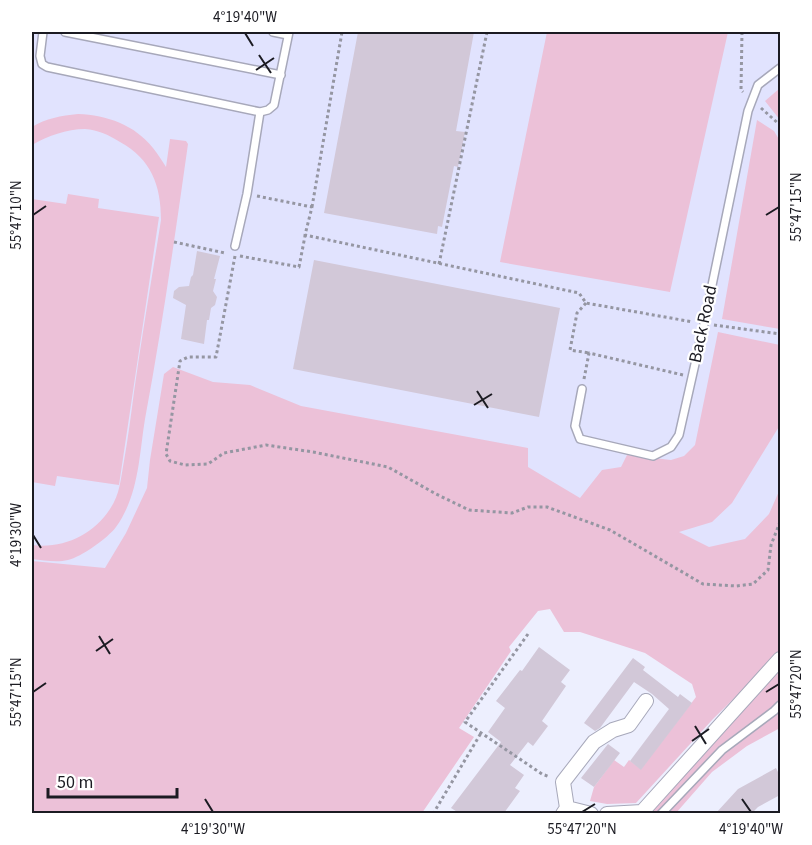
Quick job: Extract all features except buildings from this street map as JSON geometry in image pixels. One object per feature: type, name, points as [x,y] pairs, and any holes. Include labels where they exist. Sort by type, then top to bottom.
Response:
[{"type":"street","points":[[607,813],[642,812],[780,659]]},
{"type":"street","points":[[591,813],[565,811],[562,782],[594,742],[613,730],[628,725],[646,701]]},
{"type":"lane","points":[[43,32],[40,56],[42,64],[48,67],[260,112],[274,105],[289,33],[273,32]]},
{"type":"lane","points":[[65,32],[280,75]]},
{"type":"lane","name":"Back Road","points":[[582,389],[575,426],[580,439],[653,456],[671,447],[679,435],[748,111],[758,85],[780,68]]},
{"type":"lane","points":[[235,251],[260,112]]},
{"type":"lane","points":[[661,813],[722,750],[780,705]]},
{"type":"path","points":[[174,242],[235,251],[299,267],[312,207],[342,32]]},
{"type":"path","points":[[439,264],[487,32]]},
{"type":"path","points":[[247,194],[312,207]]},
{"type":"path","points":[[305,235],[579,293],[586,303],[704,324],[780,334]]},
{"type":"path","points":[[235,251],[216,357],[188,357],[180,361],[166,454],[170,460],[185,465],[208,464],[224,453],[266,445],[388,467],[469,510],[512,513],[528,507],[547,507],[610,530],[702,584],[736,586],[753,584],[768,570],[771,545],[780,522]]},
{"type":"path","points":[[586,303],[577,313],[570,350],[692,377]]},
{"type":"path","points":[[582,389],[588,353]]},
{"type":"path","points":[[528,634],[465,722],[542,774],[562,782]]},
{"type":"path","points":[[433,813],[481,733]]},
{"type":"shaded area","points":[[32,32],[780,32],[780,625],[560,569],[171,552],[32,588]]},
{"type":"shaded area","points":[[547,32],[728,32],[670,292],[500,262]]},
{"type":"shaded area","points":[[780,88],[780,120],[765,101]]},
{"type":"shaded area","points":[[78,114],[99,116],[129,127],[146,140],[166,167],[170,139],[186,141],[188,144],[134,489],[124,515],[116,527],[101,541],[73,558],[50,561],[32,559],[32,545],[55,545],[86,533],[103,518],[118,492],[161,220],[159,195],[147,165],[131,149],[116,139],[94,130],[78,129],[57,134],[32,145],[32,127],[48,119]]},
{"type":"shaded area","points":[[757,120],[774,131],[780,141],[780,329],[722,319]]},
{"type":"shaded area","points":[[68,194],[99,199],[98,208],[159,217],[119,485],[57,476],[55,486],[32,482],[32,199],[66,204]]},
{"type":"shaded area","points":[[718,332],[780,345],[780,425],[732,503],[712,522],[679,532],[709,547],[745,539],[769,514],[780,489],[780,650],[636,803],[607,804],[590,801],[594,787],[614,760],[624,767],[629,760],[641,769],[696,697],[692,684],[645,653],[580,632],[564,632],[550,609],[538,611],[509,647],[511,651],[459,728],[474,737],[422,813],[32,813],[32,561],[105,568],[126,533],[147,488],[164,374],[173,367],[213,382],[250,385],[301,406],[528,448],[528,467],[580,498],[602,470],[621,467],[627,455],[671,460],[684,456],[695,445]]},
{"type":"shaded area","points":[[780,670],[780,728],[747,746],[712,772],[676,813],[648,814]]}]
